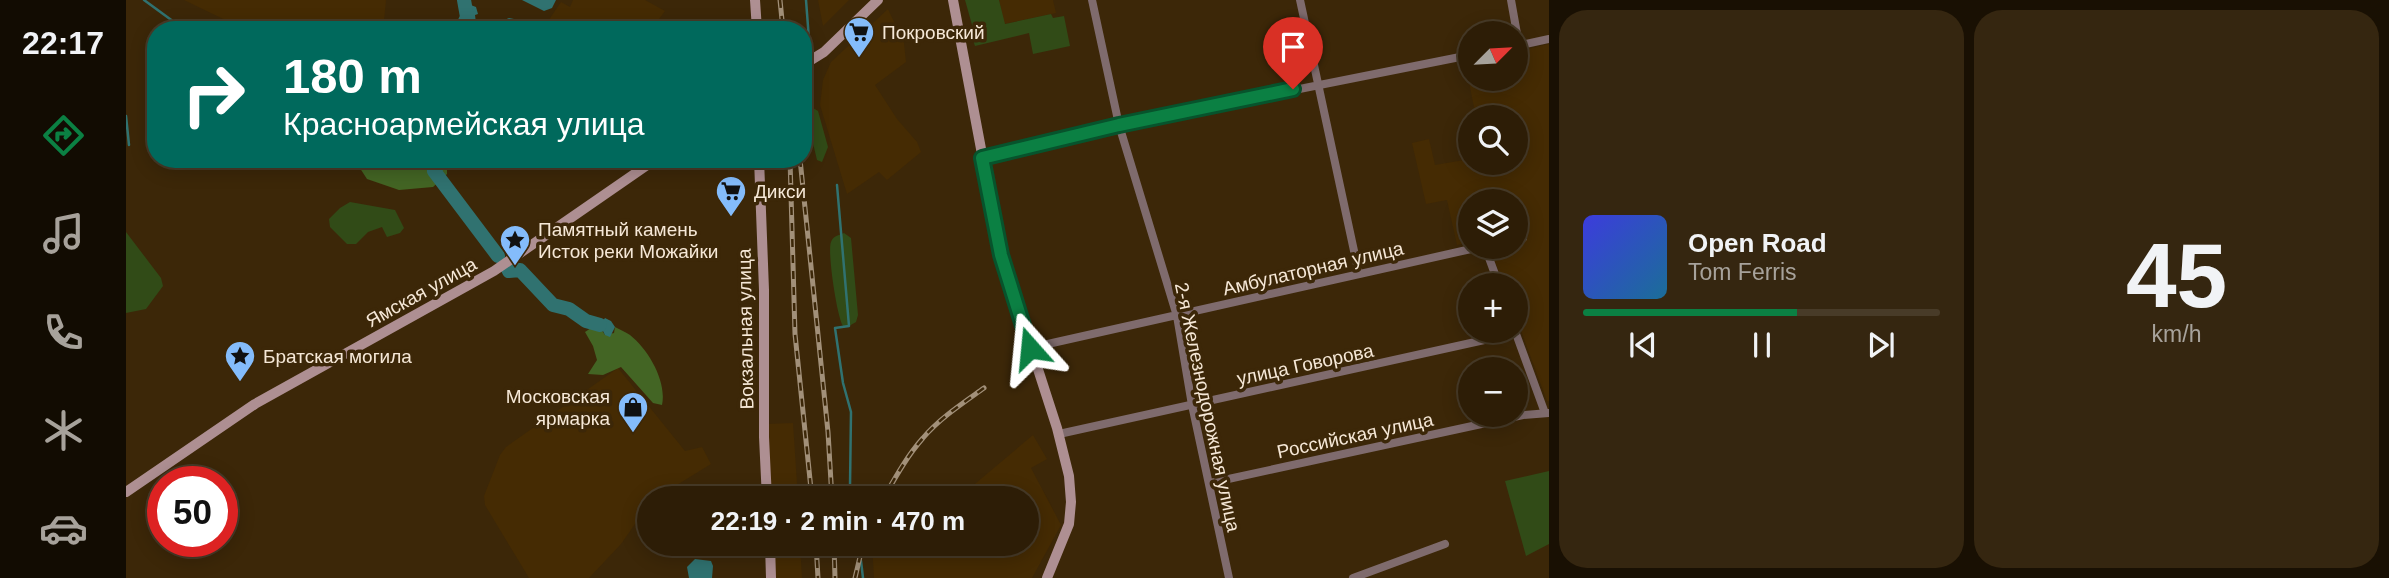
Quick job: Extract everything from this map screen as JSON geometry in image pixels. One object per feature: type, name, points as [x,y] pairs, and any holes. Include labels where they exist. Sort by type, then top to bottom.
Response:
[{"type":"main road","points":[[755,0],[756,21]]},
{"type":"main road","points":[[812,59],[824,52],[878,0]]},
{"type":"main road","points":[[953,0],[1001,255],[1059,434],[1069,481],[1070,518],[1047,578]]},
{"type":"main road","name":"Ямская улица","points":[[126,492],[255,404],[494,271],[643,168]]},
{"type":"main road","name":"Вокзальная улица","points":[[758,168],[764,290],[766,486]]},
{"type":"main road","points":[[770,556],[771,578]]},
{"type":"street","name":"2-я Железнодорожная улица","points":[[1092,0],[1119,125],[1177,316],[1192,405],[1229,578]]},
{"type":"street","points":[[1300,0],[1359,274]]},
{"type":"street","points":[[1511,0],[1514,21]]},
{"type":"street","points":[[1528,44],[1549,39]]},
{"type":"street","points":[[982,158],[1119,125],[1458,57]]},
{"type":"street","name":"Амбулаторная улица","points":[[1030,348],[1458,252]]},
{"type":"street","name":"улица Говорова","points":[[1059,434],[1467,343]]},
{"type":"street","points":[[1520,343],[1547,413]]},
{"type":"street","name":"Российская улица","points":[[1210,483],[1523,415],[1547,413]]},
{"type":"street","points":[[1353,578],[1445,544]]},
{"type":"shaded area","points":[[184,0],[386,0],[384,21],[227,21]]},
{"type":"shaded area","points":[[573,0],[645,0],[665,11],[658,21],[548,21],[561,2],[570,7]]},
{"type":"shaded area","points":[[818,0],[849,0],[823,26]]},
{"type":"shaded area","points":[[999,0],[1053,0],[1056,13],[1004,24]]},
{"type":"shaded area","points":[[888,9],[904,43],[906,62],[875,85],[897,119],[917,142],[921,152],[887,180],[879,172],[847,194],[820,105],[823,80],[831,62]]},
{"type":"shaded area","points":[[1549,44],[1549,401],[1526,343],[1528,343],[1528,273],[1499,273],[1494,259],[1528,259],[1528,189],[1458,189],[1457,245],[1447,200],[1426,204],[1412,143],[1429,139],[1435,165],[1458,161],[1458,175],[1528,175],[1528,105],[1474,105],[1471,91],[1528,91],[1528,49]]},
{"type":"shaded area","points":[[618,368],[685,451],[702,447],[711,464],[675,486],[637,486],[637,521],[621,544],[589,578],[529,578],[485,505],[484,496],[500,455],[506,447]]},
{"type":"shaded area","points":[[793,423],[797,486],[771,486],[767,424]]},
{"type":"shaded area","points":[[1033,435],[1047,459],[1031,468],[1061,525],[1032,578],[874,578],[873,556],[1039,556],[1039,486],[972,486]]},
{"type":"shaded area","points":[[775,556],[801,556],[802,578],[776,578]]},
{"type":"green space","points":[[965,0],[999,0],[1005,24],[1051,14],[1053,18],[1064,16],[1070,46],[1033,54],[1029,33],[975,46],[973,40],[976,39]]},
{"type":"green space","points":[[812,109],[818,111],[828,147],[822,162],[817,160],[812,139]]},
{"type":"green space","points":[[360,168],[447,168],[447,174],[433,187],[399,190],[367,179]]},
{"type":"green space","points":[[350,202],[395,210],[404,228],[400,233],[387,237],[382,227],[368,232],[356,244],[347,244],[330,227],[329,219]]},
{"type":"green space","points":[[126,232],[161,278],[163,286],[146,309],[126,313]]},
{"type":"green space","points":[[844,233],[851,238],[858,315],[856,322],[849,326],[843,326],[841,320],[830,258],[832,240]]},
{"type":"green space","points":[[615,327],[637,341],[650,358],[662,386],[662,405],[653,403],[621,367],[603,375],[588,374],[597,360],[585,332],[591,328],[601,329],[605,335],[614,333]]},
{"type":"green space","points":[[1549,471],[1549,544],[1526,556],[1505,481]]},
{"type":"water","points":[[522,0],[556,0],[552,8],[544,11]]},
{"type":"water","points":[[464,5],[476,7],[478,14],[475,15],[476,21],[461,21],[460,11]]},
{"type":"water","points":[[509,18],[524,21],[502,21]]},
{"type":"water","points":[[605,318],[615,327],[610,337],[605,335],[600,325]]},
{"type":"water","points":[[695,559],[711,561],[712,578],[689,578],[687,567]]},
{"type":"waterway","points":[[144,0],[173,21]]},
{"type":"waterway","points":[[464,0],[465,21]]},
{"type":"waterway","points":[[806,0],[808,21]]},
{"type":"waterway","points":[[126,116],[129,145]]},
{"type":"waterway","points":[[436,168],[434,171],[498,256]]},
{"type":"waterway","points":[[837,185],[849,326],[835,328],[843,383],[851,412],[850,486]]},
{"type":"waterway","points":[[508,269],[520,270],[553,305],[569,309],[586,321],[600,325]]},
{"type":"waterway","points":[[861,561],[863,578]]},
{"type":"railway","points":[[780,0],[782,21]]},
{"type":"railway","points":[[790,168],[795,334],[811,486]]},
{"type":"railway","points":[[801,168],[831,486]]},
{"type":"railway","points":[[891,486],[923,438],[944,417],[984,388]]},
{"type":"railway","points":[[817,556],[818,578]]},
{"type":"railway","points":[[834,556],[835,578]]},
{"type":"railway","points":[[855,578],[860,556]]},
{"type":"place","name":"Покровский","points":[[859,59]]},
{"type":"place","name":"Дикси","points":[[731,218]]},
{"type":"place","name":"Памятный камень Исток реки Можайки","points":[[515,267]]},
{"type":"place","name":"Братская могила","points":[[240,383]]},
{"type":"place","name":"Московская ярмарка","points":[[633,434]]},
{"type":"route","points":[[1030,348],[1001,255],[982,158],[1119,125],[1293,89]]}]
